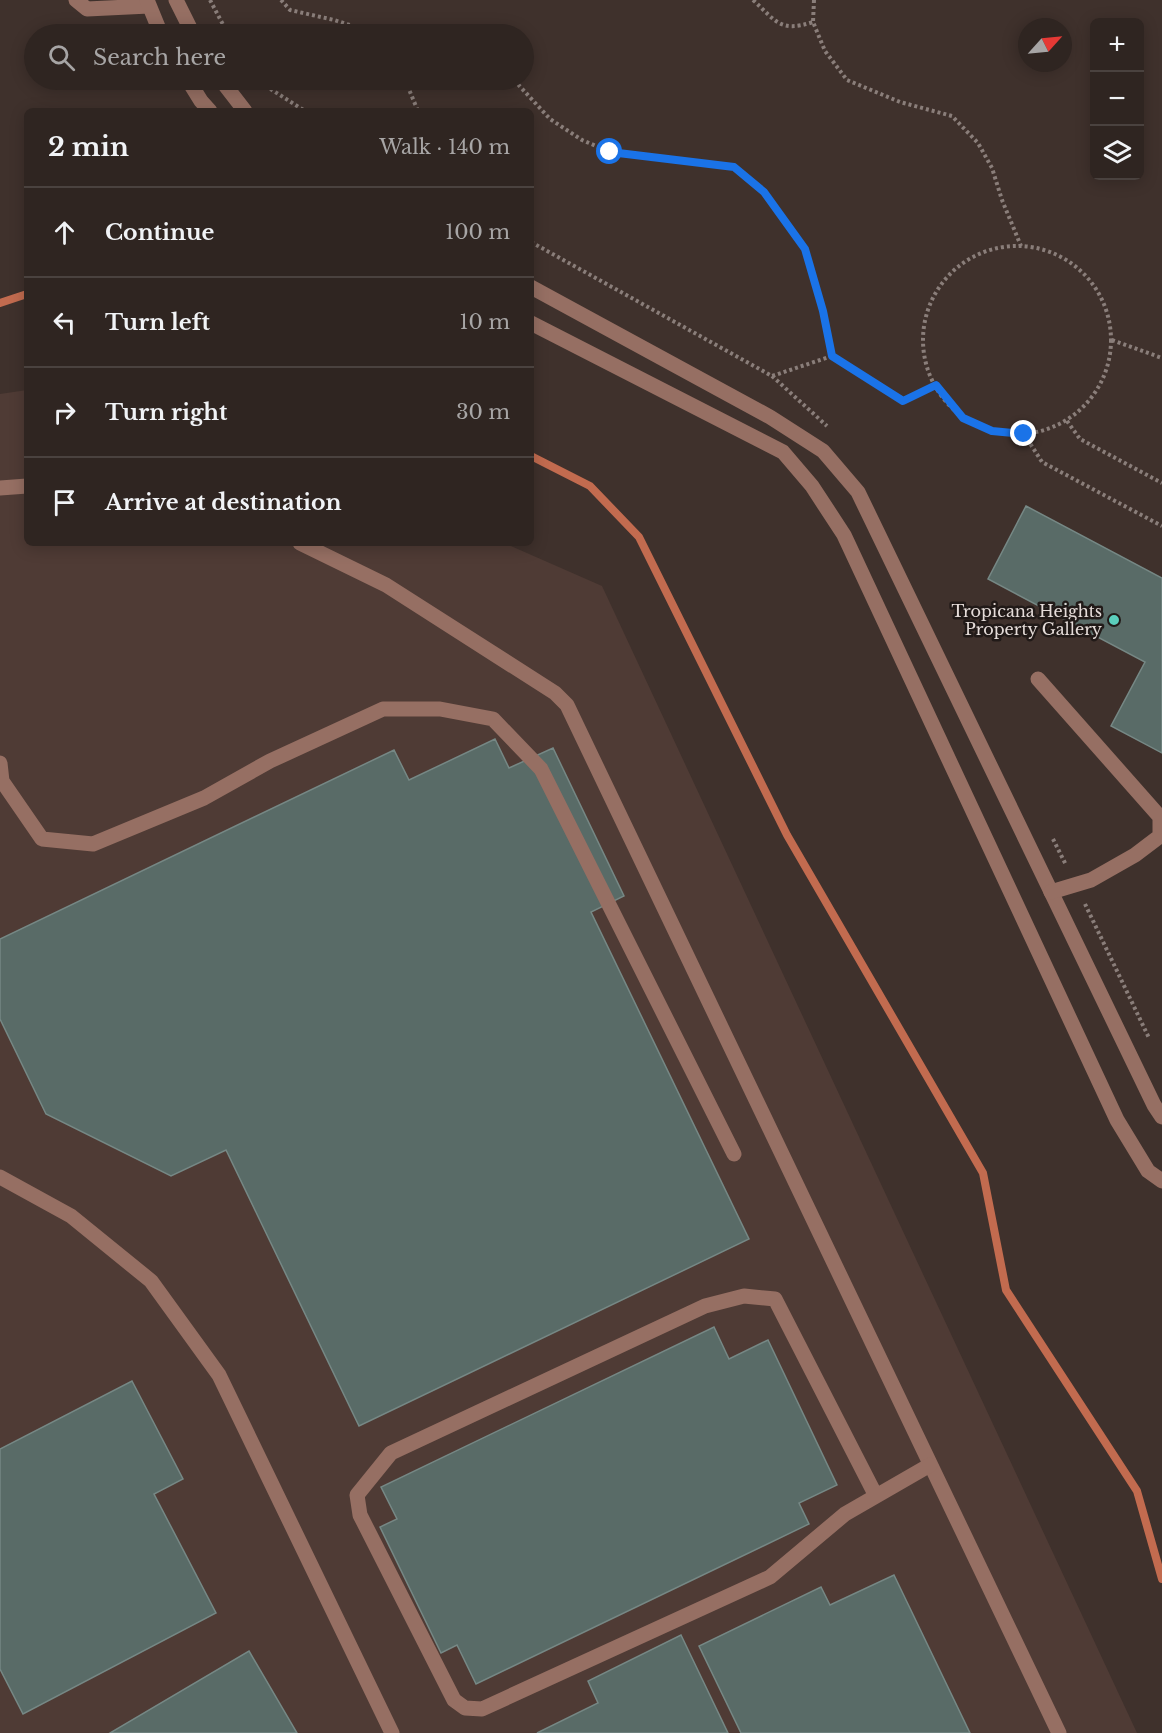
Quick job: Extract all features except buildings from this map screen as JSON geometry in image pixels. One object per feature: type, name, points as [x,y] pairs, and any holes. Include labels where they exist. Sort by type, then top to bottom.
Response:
[{"type":"street","points":[[76,0],[87,9],[148,3],[157,24]]},
{"type":"street","points":[[176,0],[189,24]]},
{"type":"street","points":[[194,90],[207,108]]},
{"type":"street","points":[[229,90],[243,108]]},
{"type":"street","points":[[534,289],[770,417],[824,451],[858,492],[1154,1105],[1162,1117]]},
{"type":"street","points":[[534,325],[783,452],[812,486],[844,535],[1117,1120],[1148,1171],[1162,1181]]},
{"type":"street","points":[[0,488],[24,486]]},
{"type":"street","points":[[306,546],[386,585],[555,693],[567,705],[1059,1733]]},
{"type":"street","points":[[1038,679],[1160,817],[1160,836],[1135,855],[1091,880],[1051,892]]},
{"type":"street","points":[[0,763],[2,781],[42,839],[93,844],[204,798],[270,761],[383,710],[440,708],[493,719],[541,769],[734,1154]]},
{"type":"street","points":[[0,1177],[70,1216],[152,1281],[219,1375],[392,1733]]},
{"type":"street","points":[[876,1496],[776,1299],[744,1296],[705,1306],[391,1453],[357,1495],[360,1515],[454,1700],[465,1708],[482,1709],[770,1577],[845,1514],[930,1465]]},
{"type":"path","points":[[210,0],[223,24]]},
{"type":"path","points":[[281,0],[291,10],[347,24]]},
{"type":"path","points":[[753,0],[781,26],[797,27],[813,22]]},
{"type":"path","points":[[814,0],[813,22],[825,51],[847,80],[900,102],[952,116],[978,143],[992,168],[1021,246]]},
{"type":"path","points":[[272,90],[300,108]]},
{"type":"path","points":[[409,90],[417,108]]},
{"type":"path","points":[[523,90],[550,119],[582,140],[610,152],[734,167],[764,192],[805,249],[823,311],[832,356],[903,401],[936,385]]},
{"type":"path","points":[[534,244],[772,376],[832,356]]},
{"type":"path","points":[[1004,245],[1036,247],[1066,258],[1090,279],[1106,308],[1112,340],[1107,372],[1091,400],[1067,421],[1046,430],[1024,434],[992,431],[963,418],[936,385],[924,357],[923,333],[930,302],[947,275],[973,255],[1004,245]]},
{"type":"path","points":[[1112,340],[1162,358]]},
{"type":"path","points":[[1067,421],[1080,439],[1162,483]]},
{"type":"path","points":[[1024,434],[1042,462],[1162,526]]},
{"type":"path","points":[[1076,884],[1152,1044]]},
{"type":"shaded area","points":[[24,390],[24,546],[511,546],[602,586],[1137,1733],[0,1733],[0,394]]},
{"type":"waterway","points":[[0,303],[24,295]]},
{"type":"waterway","points":[[534,458],[590,486],[639,537],[787,835],[983,1173],[1006,1290],[1137,1491],[1162,1579]]},
{"type":"place","name":"Tropicana Heights Property Gallery","points":[[1114,620]]},
{"type":"route","points":[[610,152],[734,167],[764,192],[805,249],[823,311],[832,356],[903,401],[936,385],[963,418],[992,431],[1024,434]]}]
